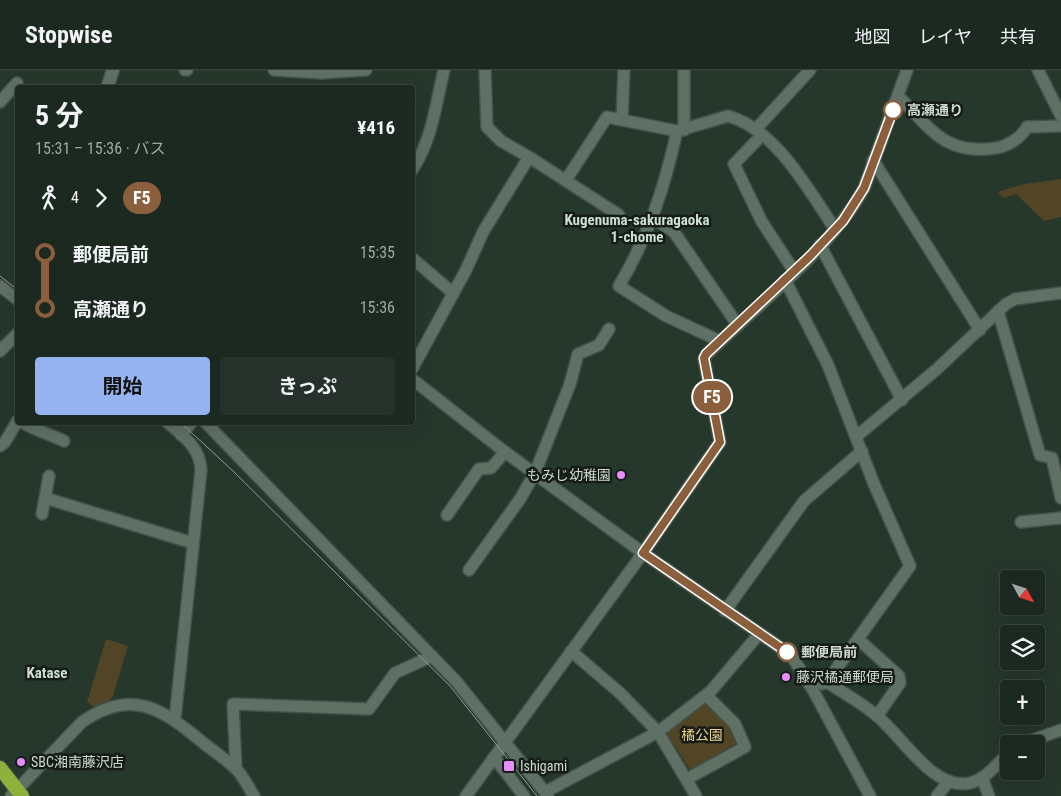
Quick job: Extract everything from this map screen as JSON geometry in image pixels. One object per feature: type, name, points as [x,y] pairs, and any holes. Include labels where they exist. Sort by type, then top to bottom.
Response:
[{"type":"highway","points":[[0,768],[17,794]]},
{"type":"street","points":[[108,85],[113,70]]},
{"type":"street","points":[[274,70],[321,73],[366,70]]},
{"type":"street","points":[[415,166],[420,159],[428,137],[444,70]]},
{"type":"street","points":[[485,70],[487,127],[501,141],[619,215]]},
{"type":"street","points":[[622,120],[624,70]]},
{"type":"street","points":[[684,70],[681,131],[653,218],[642,245],[619,286],[666,316],[720,341]]},
{"type":"street","points":[[794,271],[762,222],[734,164],[810,70]]},
{"type":"street","points":[[466,796],[643,553],[720,442],[704,358],[820,245],[854,206],[907,70]]},
{"type":"street","points":[[1038,70],[1061,116]]},
{"type":"street","points":[[0,102],[15,85]]},
{"type":"street","points":[[898,96],[934,134],[969,150],[1000,147],[1021,136],[1027,127],[1061,126]]},
{"type":"street","points":[[566,180],[607,118],[681,131],[728,116],[759,132],[780,152],[835,229]]},
{"type":"street","points":[[415,363],[479,245],[483,232],[529,157]]},
{"type":"street","points":[[873,160],[980,330]]},
{"type":"street","points":[[653,218],[674,232],[737,324]]},
{"type":"street","points":[[820,245],[902,400]]},
{"type":"street","points":[[415,261],[453,293]]},
{"type":"street","points":[[785,280],[828,365],[910,566],[827,682],[813,690]]},
{"type":"street","points":[[0,286],[15,298]]},
{"type":"street","points":[[857,436],[902,400],[1006,304],[1016,299],[1061,293]]},
{"type":"street","points":[[998,311],[1040,455],[1052,458],[1060,486],[1061,498]]},
{"type":"street","points":[[469,570],[520,499],[535,473],[570,384],[578,354],[599,345],[609,329]]},
{"type":"street","points":[[0,351],[15,336]]},
{"type":"street","points":[[415,381],[505,452],[643,553],[725,612],[790,654],[813,690],[870,796]]},
{"type":"street","points":[[0,446],[5,442],[15,425]]},
{"type":"street","points":[[27,425],[41,433],[47,433],[64,441]]},
{"type":"street","points":[[170,425],[194,447],[201,460],[175,719]]},
{"type":"street","points":[[181,435],[189,425]]},
{"type":"street","points":[[209,425],[432,656],[473,701],[504,743],[546,794],[658,732],[706,695],[759,634]]},
{"type":"street","points":[[725,612],[804,501],[862,450]]},
{"type":"street","points":[[447,515],[479,469],[490,468],[505,452]]},
{"type":"street","points":[[42,514],[49,476]]},
{"type":"street","points":[[45,498],[193,542]]},
{"type":"street","points":[[1020,522],[1061,518]]},
{"type":"street","points":[[858,638],[899,676],[900,683],[877,716]]},
{"type":"street","points":[[571,651],[620,693],[658,732],[696,796]]},
{"type":"street","points":[[236,769],[233,704],[369,709],[395,673],[432,656]]},
{"type":"street","points":[[827,682],[877,716],[937,776],[959,784],[982,778],[1000,761]]},
{"type":"street","points":[[687,779],[745,747],[735,724],[706,695]]},
{"type":"street","points":[[17,794],[70,734],[95,713],[124,704],[141,705],[163,712],[175,719],[236,769],[254,796]]},
{"type":"street","points":[[1045,736],[1061,730]]},
{"type":"street","points":[[494,757],[524,796]]},
{"type":"street","points":[[982,778],[989,796]]},
{"type":"street","points":[[937,796],[949,781]]},
{"type":"green space","points":[[1061,179],[1061,217],[1044,221],[1016,194],[1003,198],[998,192],[1024,184]]},
{"type":"green space","points":[[106,639],[128,646],[113,696],[109,701],[94,707],[87,702]]},
{"type":"green space","name":"橘公園","points":[[704,703],[729,727],[737,743],[690,770],[666,732]]},
{"type":"tram line","points":[[0,276],[15,288]]},
{"type":"tram line","points":[[183,425],[233,471],[450,686],[537,796]]},
{"type":"bus line","name":"F5","points":[[787,652],[725,612],[643,553],[720,442],[704,358],[706,354],[810,256],[843,221],[864,188],[893,110]]},
{"type":"place","name":"高瀬通り","points":[[893,110]]},
{"type":"place","name":"もみじ幼稚園","points":[[621,475]]},
{"type":"place","name":"郵便局前","points":[[787,652]]},
{"type":"place","name":"藤沢橘通郵便局","points":[[786,677]]},
{"type":"place","name":"SBC湘南藤沢店","points":[[21,762]]},
{"type":"place","name":"Ishigami","points":[[509,766]]},
{"type":"district","name":"Kugenuma-sakuragaoka 1-chome","points":[[637,228]]},
{"type":"district","name":"Katase","points":[[47,673]]}]
